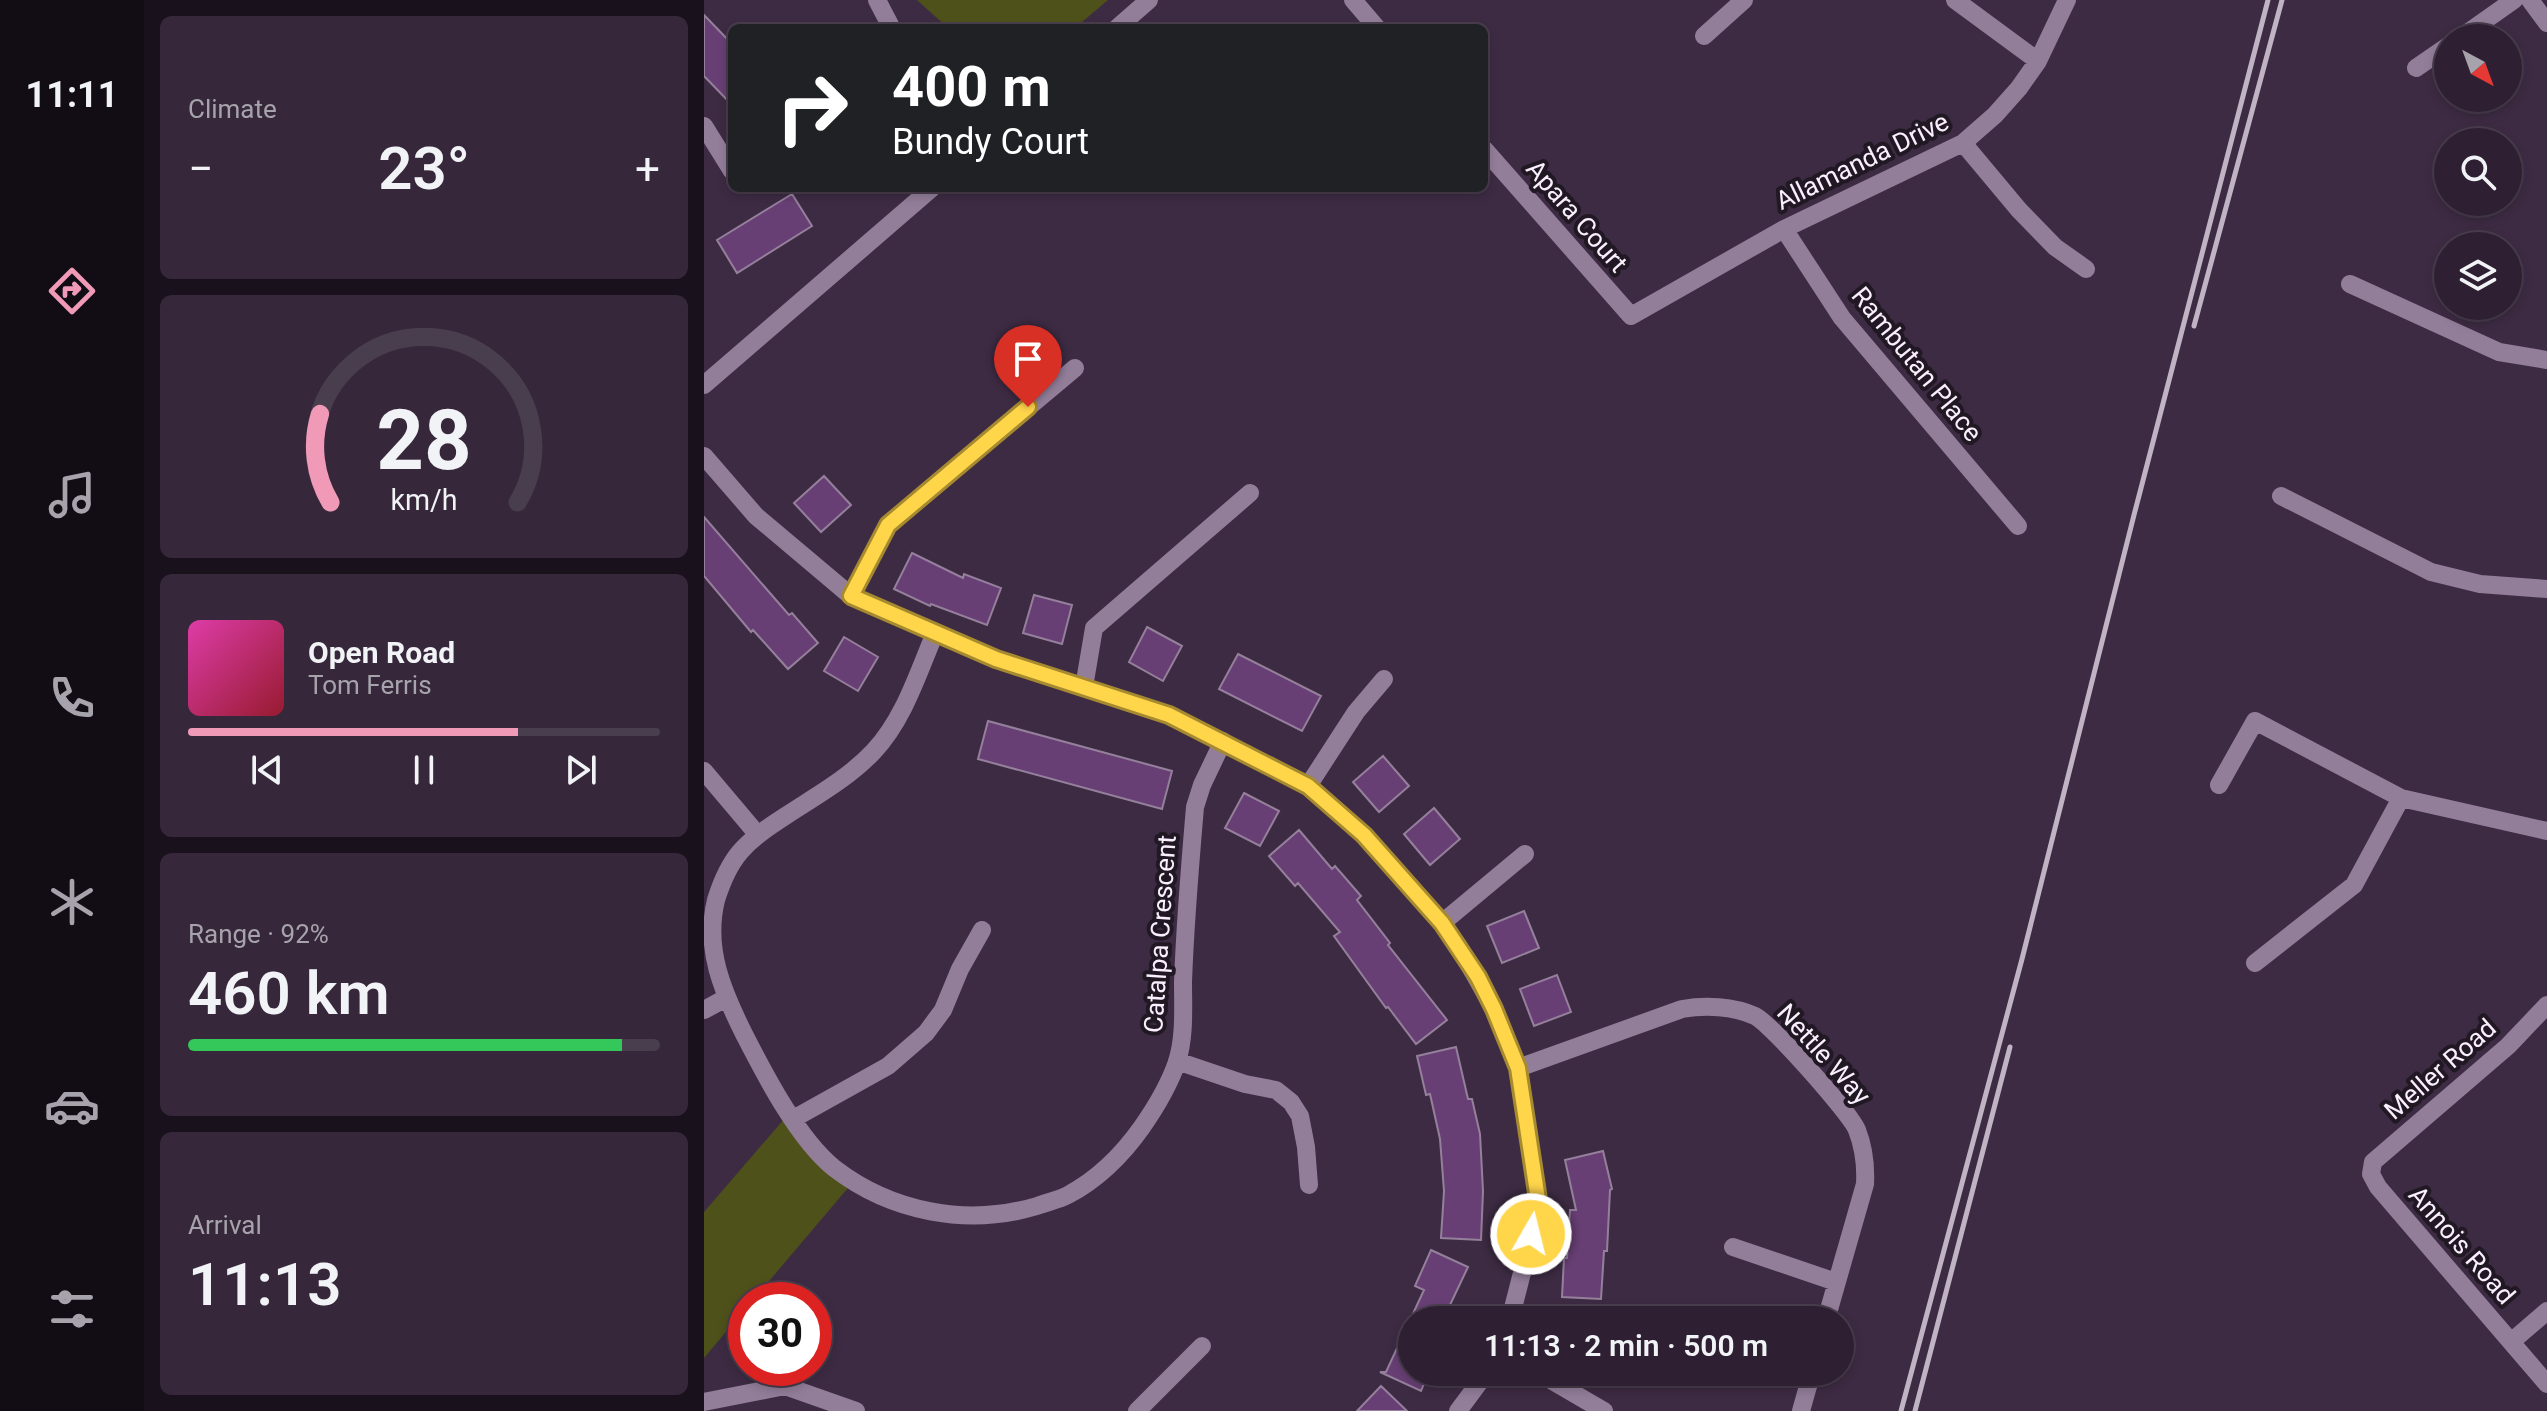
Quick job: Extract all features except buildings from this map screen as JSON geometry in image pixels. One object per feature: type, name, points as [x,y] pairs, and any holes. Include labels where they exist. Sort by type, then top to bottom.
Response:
[{"type":"street","points":[[877,0],[889,24]]},
{"type":"street","points":[[1122,24],[1149,0]]},
{"type":"street","points":[[1353,0],[1374,24]]},
{"type":"street","points":[[1704,36],[1744,0]]},
{"type":"street","points":[[1955,0],[2038,61]]},
{"type":"street","name":"Allamanda Drive","points":[[1631,316],[1784,229],[1963,143],[1995,115],[2019,88],[2038,61],[2067,0]]},
{"type":"street","points":[[2480,24],[2514,0]]},
{"type":"street","points":[[2530,0],[2547,23]]},
{"type":"street","points":[[2416,68],[2434,56]]},
{"type":"street","points":[[704,126],[728,165]]},
{"type":"street","points":[[1963,143],[2046,238],[2086,269]]},
{"type":"street","name":"Apara Court","points":[[1488,154],[1631,316]]},
{"type":"street","points":[[704,385],[927,192]]},
{"type":"street","name":"Rambutan Place","points":[[1784,229],[1842,318],[2018,526]]},
{"type":"street","points":[[2350,284],[2499,352],[2547,360]]},
{"type":"street","points":[[851,596],[888,525],[1075,368]]},
{"type":"street","points":[[704,456],[756,516],[851,596],[996,659],[1169,715],[1308,786],[1364,835],[1442,923],[1483,988],[1518,1068],[1539,1206],[1514,1306]]},
{"type":"street","points":[[1084,687],[1094,628],[1250,493]]},
{"type":"street","points":[[2281,496],[2431,572],[2480,584],[2547,589]]},
{"type":"street","name":"Catalpa Crescent","points":[[935,633],[909,697],[889,732],[872,753],[825,791],[758,835],[738,854],[716,900],[711,924],[717,978],[757,1060],[793,1119],[808,1142],[832,1166],[889,1201],[956,1216],[994,1215],[1024,1209],[1066,1196],[1100,1174],[1132,1141],[1157,1106],[1177,1061],[1184,1013],[1183,982],[1195,807],[1223,741]]},
{"type":"street","points":[[1308,786],[1356,712],[1384,679]]},
{"type":"street","points":[[2219,785],[2255,721],[2401,798],[2547,831]]},
{"type":"street","points":[[704,771],[758,835]]},
{"type":"street","points":[[2255,963],[2354,885],[2401,798]]},
{"type":"street","points":[[1442,923],[1525,854]]},
{"type":"street","points":[[793,1119],[888,1066],[926,1033],[943,1010],[960,969],[982,930]]},
{"type":"street","points":[[704,1010],[726,998]]},
{"type":"street","name":"Meller Road","points":[[2371,1174],[2373,1162],[2508,1046],[2547,1005]]},
{"type":"street","name":"Nettle Way","points":[[1518,1068],[1682,1009],[1708,1007],[1733,1010],[1761,1020],[1845,1110],[1863,1147],[1865,1184],[1830,1306]]},
{"type":"street","points":[[1177,1061],[1245,1084],[1276,1090],[1291,1102],[1300,1116],[1309,1185]]},
{"type":"street","name":"Annois Road","points":[[2371,1174],[2378,1187],[2547,1384]]},
{"type":"street","points":[[1733,1247],[1836,1282]]},
{"type":"street","points":[[2511,1342],[2547,1311]]},
{"type":"street","points":[[1137,1411],[1202,1346]]},
{"type":"street","points":[[704,1402],[785,1386],[856,1411]]},
{"type":"street","points":[[1458,1411],[1477,1386]]},
{"type":"street","points":[[1561,1386],[1604,1411]]},
{"type":"street","points":[[1801,1411],[1808,1386]]},
{"type":"shaded area","points":[[917,0],[1108,0],[1080,24],[944,24]]},
{"type":"shaded area","points":[[791,1111],[853,1182],[768,1282],[728,1282],[728,1329],[704,1358],[704,1212]]},
{"type":"railway","points":[[1901,1411],[2022,959],[2268,0]]},
{"type":"railway","points":[[2194,326],[2282,0]]},
{"type":"railway","points":[[1915,1411],[2010,1047]]},
{"type":"route","points":[[1028,407],[888,525],[851,596],[996,659],[1169,715],[1308,786],[1364,835],[1442,923],[1478,977],[1494,1009],[1518,1068],[1539,1206],[1531,1234]]}]
